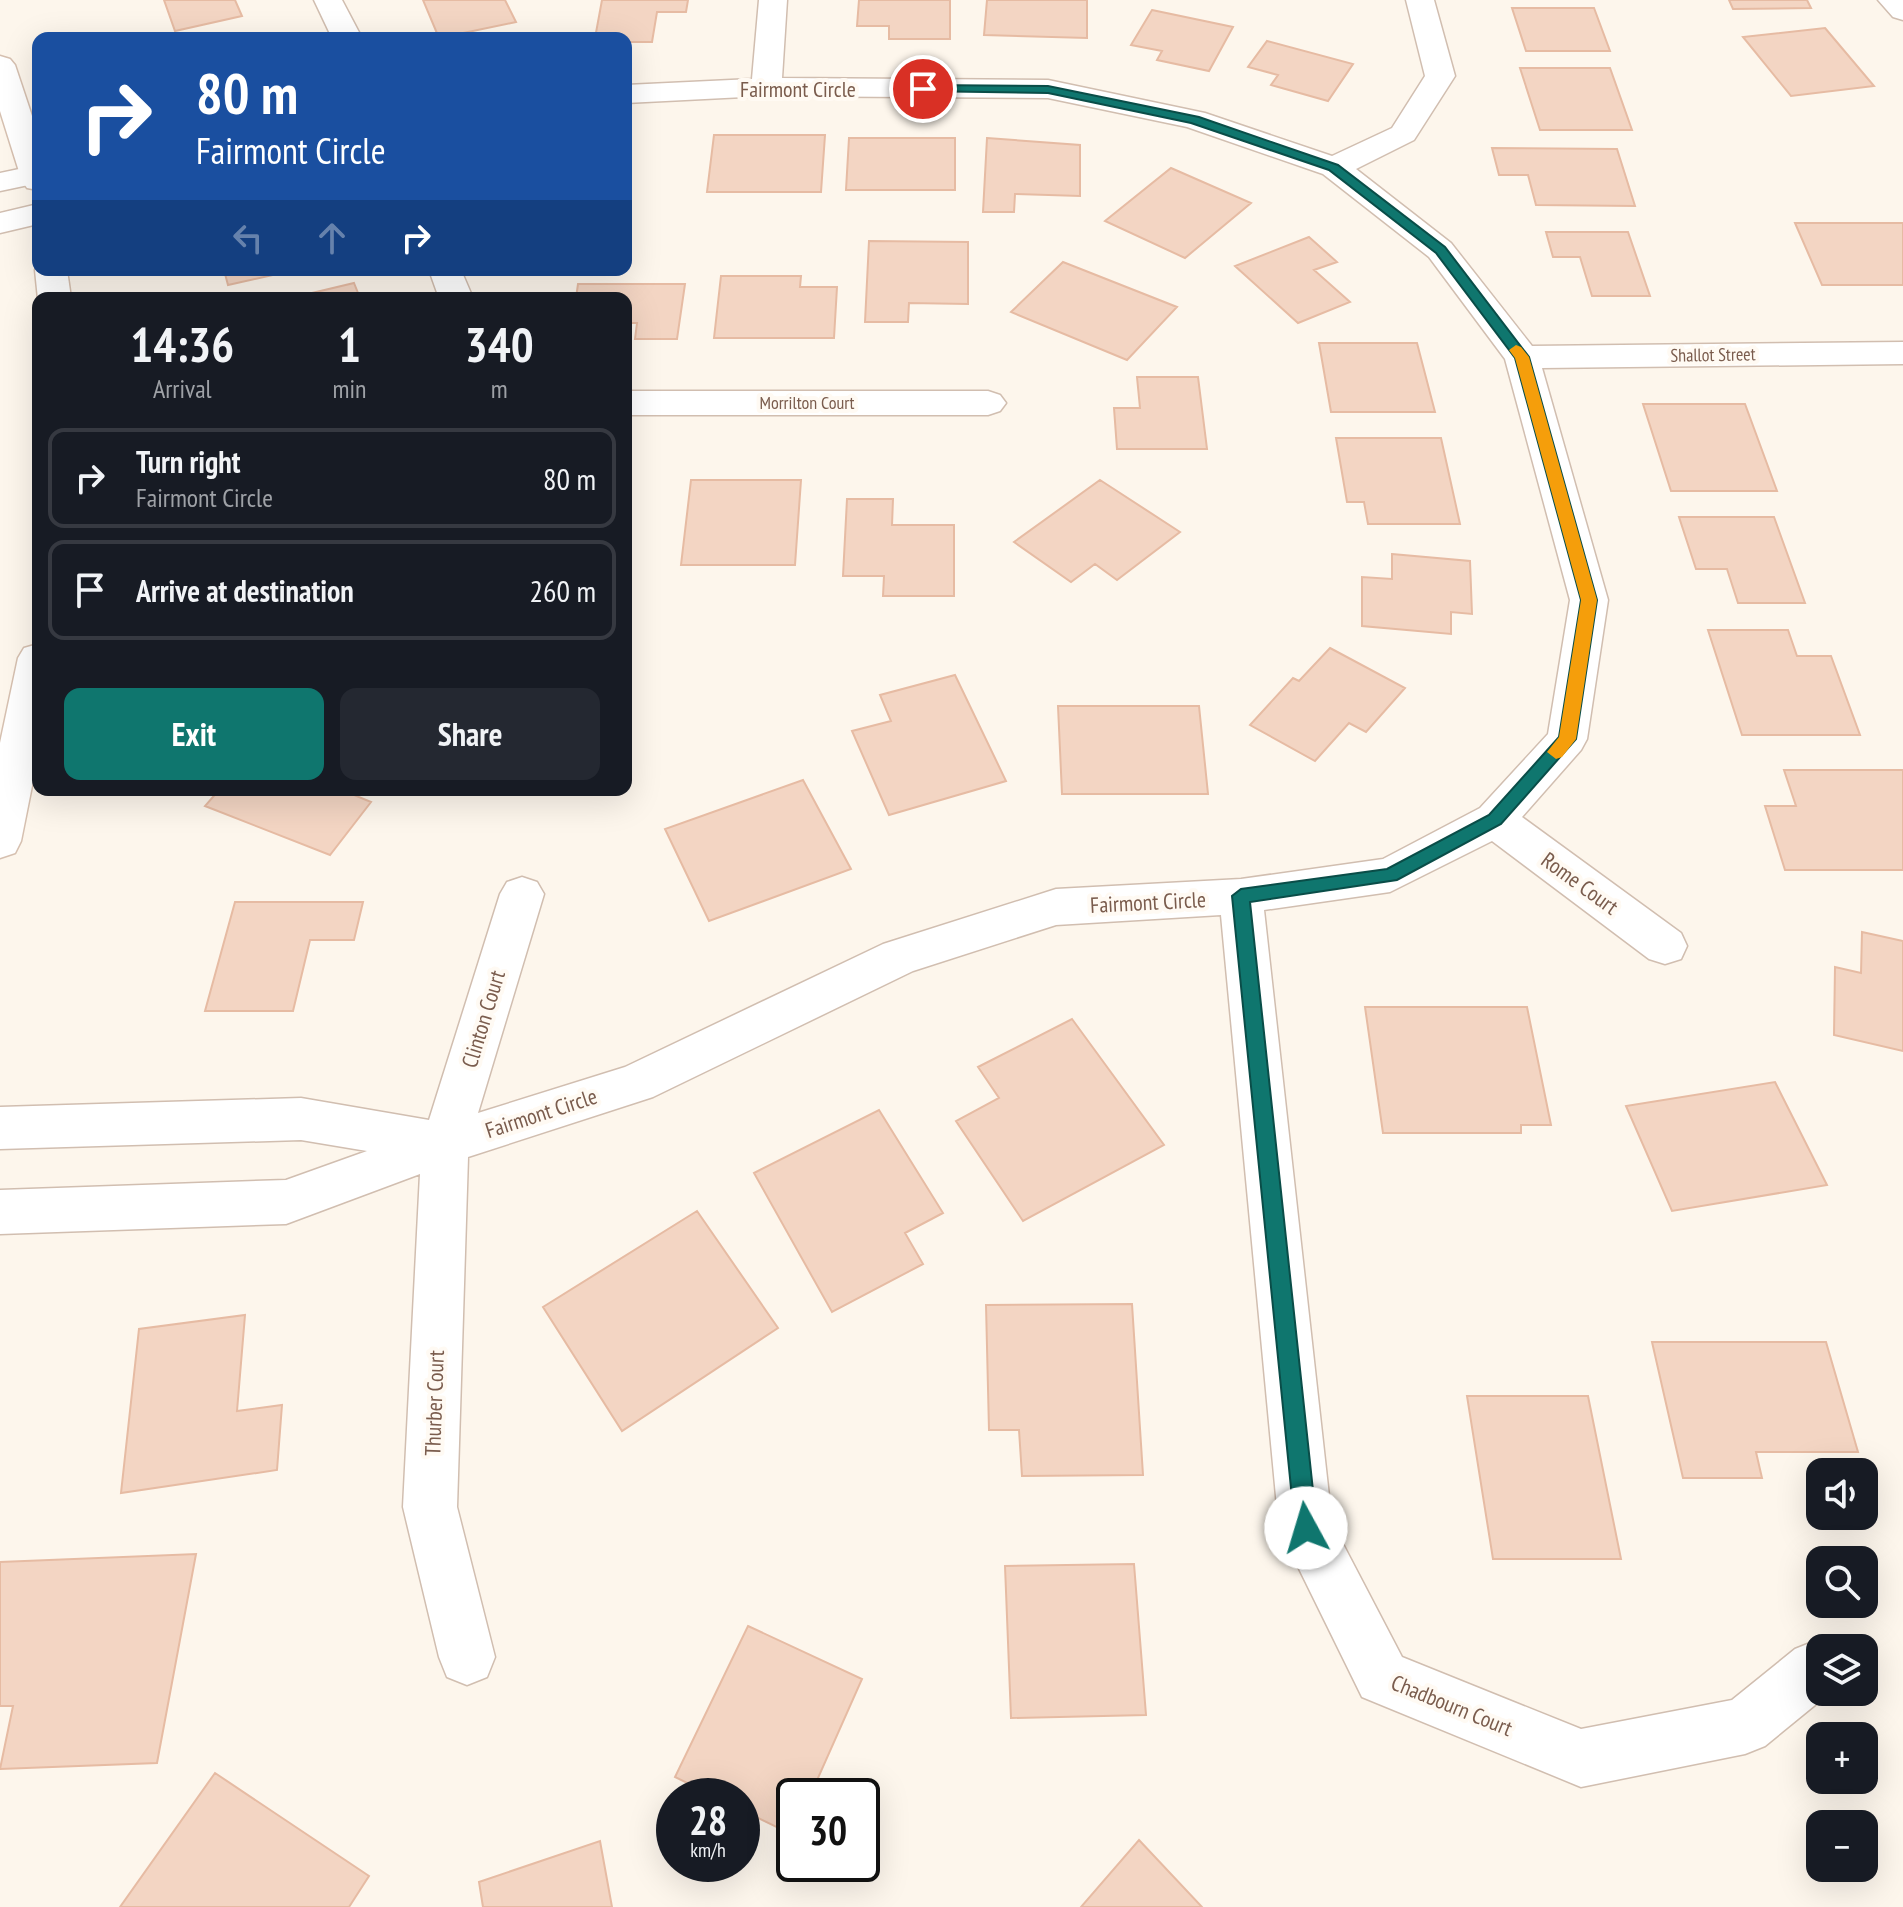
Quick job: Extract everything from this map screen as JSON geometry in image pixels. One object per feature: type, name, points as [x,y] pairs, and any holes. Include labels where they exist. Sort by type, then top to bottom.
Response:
[{"type":"street","points":[[328,0],[344,32]]},
{"type":"street","points":[[766,87],[773,0]]},
{"type":"street","points":[[1334,167],[1403,134],[1440,76],[1420,0]]},
{"type":"street","points":[[1892,0],[1903,11]]},
{"type":"street","points":[[0,65],[32,161]]},
{"type":"street","name":"Fairmont Circle","points":[[0,1212],[286,1202],[445,1144],[637,1083],[899,957],[1056,907],[1241,896],[1390,875],[1495,820],[1567,739],[1589,600],[1522,357],[1440,250],[1334,167],[1194,119],[1048,89],[766,87],[632,94]]},
{"type":"street","points":[[0,182],[32,177]]},
{"type":"street","points":[[0,223],[32,215]]},
{"type":"street","name":"Shallot Street","points":[[1522,357],[1903,353]]},
{"type":"street","name":"Morrilton Court","points":[[632,403],[988,403]]},
{"type":"street","points":[[0,841],[32,687]]},
{"type":"street","name":"Rome Court","points":[[1495,820],[1665,946]]},
{"type":"street","name":"Clinton Court","points":[[445,1144],[522,894]]},
{"type":"street","name":"Chadbourn Court","points":[[1241,896],[1306,1528],[1382,1677],[1581,1758],[1745,1726],[1806,1676]]},
{"type":"street","name":"Fairmont Circle","points":[[0,1128],[301,1119],[445,1144]]},
{"type":"street","name":"Thurber Court","points":[[445,1144],[430,1507],[467,1657]]},
{"type":"building","points":[[164,0],[235,0],[242,16],[175,31]]},
{"type":"building","points":[[423,0],[505,0],[516,22],[468,32],[436,32]]},
{"type":"building","points":[[602,0],[688,0],[686,12],[657,12],[652,42],[632,42],[632,32],[596,32]]},
{"type":"building","points":[[859,0],[950,0],[950,39],[889,39],[889,26],[857,26]]},
{"type":"building","points":[[987,0],[1087,0],[1087,38],[984,35]]},
{"type":"building","points":[[1729,0],[1807,0],[1811,8],[1733,9]]},
{"type":"building","points":[[1512,8],[1594,8],[1610,51],[1526,51]]},
{"type":"building","points":[[1152,10],[1233,27],[1209,71],[1157,60],[1162,51],[1131,45]]},
{"type":"building","points":[[1825,28],[1874,86],[1791,96],[1743,37]]},
{"type":"building","points":[[1267,41],[1353,64],[1328,101],[1271,85],[1278,75],[1248,67]]},
{"type":"building","points":[[1520,68],[1610,68],[1632,130],[1540,130]]},
{"type":"building","points":[[714,135],[825,135],[821,192],[707,192]]},
{"type":"building","points":[[849,138],[955,138],[955,190],[846,190]]},
{"type":"building","points":[[987,138],[1080,145],[1080,196],[1015,194],[1014,212],[983,212]]},
{"type":"building","points":[[1492,148],[1617,149],[1635,206],[1536,205],[1528,175],[1499,175]]},
{"type":"building","points":[[1171,168],[1251,203],[1185,258],[1105,221]]},
{"type":"building","points":[[1795,223],[1903,223],[1903,285],[1822,285]]},
{"type":"building","points":[[1546,232],[1628,232],[1650,296],[1592,296],[1580,257],[1553,257]]},
{"type":"building","points":[[1309,237],[1337,262],[1314,270],[1350,302],[1298,323],[1235,266]]},
{"type":"building","points":[[869,241],[968,242],[968,304],[909,303],[908,322],[865,322]]},
{"type":"building","points":[[1063,262],[1177,307],[1127,360],[1011,312]]},
{"type":"building","points":[[226,276],[268,276],[228,285]]},
{"type":"building","points":[[721,276],[801,276],[800,287],[837,287],[834,338],[714,338]]},
{"type":"building","points":[[354,283],[358,292],[316,292]]},
{"type":"building","points":[[578,284],[685,284],[677,339],[635,339],[637,323],[632,323],[632,292],[577,292]]},
{"type":"building","points":[[1319,343],[1417,343],[1435,412],[1331,412]]},
{"type":"building","points":[[1137,377],[1198,377],[1207,449],[1117,449],[1114,408],[1140,408]]},
{"type":"building","points":[[1643,404],[1745,404],[1777,491],[1671,491]]},
{"type":"building","points":[[1336,438],[1441,438],[1460,524],[1368,524],[1364,502],[1347,502]]},
{"type":"building","points":[[691,480],[801,480],[795,565],[681,565]]},
{"type":"building","points":[[1100,480],[1180,532],[1117,580],[1095,564],[1071,582],[1014,542]]},
{"type":"building","points":[[847,499],[893,499],[892,525],[954,525],[954,596],[883,596],[884,576],[843,576]]},
{"type":"building","points":[[1679,517],[1774,517],[1805,603],[1738,603],[1727,569],[1696,569]]},
{"type":"building","points":[[1392,554],[1470,561],[1472,614],[1451,612],[1451,634],[1362,626],[1362,577],[1392,579]]},
{"type":"building","points":[[1708,630],[1788,630],[1797,656],[1831,656],[1860,735],[1742,735]]},
{"type":"building","points":[[1330,648],[1405,688],[1366,732],[1349,723],[1315,761],[1250,725],[1293,678],[1299,681]]},
{"type":"building","points":[[955,675],[1006,781],[889,815],[852,731],[891,721],[880,695]]},
{"type":"building","points":[[1058,706],[1199,706],[1208,794],[1062,794]]},
{"type":"building","points":[[1784,770],[1903,770],[1903,870],[1785,870],[1765,806],[1796,806]]},
{"type":"building","points":[[803,780],[851,869],[709,921],[665,829]]},
{"type":"building","points":[[214,796],[356,796],[371,802],[330,855],[205,806]]},
{"type":"building","points":[[235,902],[363,902],[354,940],[310,940],[293,1011],[205,1011]]},
{"type":"building","points":[[1862,932],[1903,941],[1903,1051],[1834,1035],[1835,967],[1861,973]]},
{"type":"building","points":[[1365,1007],[1527,1007],[1551,1125],[1521,1125],[1521,1133],[1383,1133]]},
{"type":"building","points":[[1072,1019],[1164,1145],[1023,1221],[956,1121],[999,1098],[978,1067]]},
{"type":"building","points":[[1775,1082],[1827,1185],[1672,1211],[1626,1106]]},
{"type":"building","points":[[879,1110],[943,1213],[905,1233],[923,1264],[832,1312],[754,1173]]},
{"type":"building","points":[[697,1211],[778,1328],[622,1431],[543,1307]]},
{"type":"building","points":[[1132,1304],[1143,1475],[1022,1476],[1019,1430],[989,1430],[986,1305]]},
{"type":"building","points":[[245,1315],[237,1411],[282,1405],[277,1470],[121,1493],[139,1329]]},
{"type":"building","points":[[1652,1342],[1826,1342],[1858,1452],[1756,1452],[1762,1478],[1683,1478]]},
{"type":"building","points":[[1467,1396],[1588,1396],[1621,1559],[1493,1559]]},
{"type":"building","points":[[196,1554],[157,1763],[0,1769],[13,1706],[0,1706],[0,1562]]},
{"type":"building","points":[[1134,1564],[1146,1715],[1011,1718],[1005,1566]]},
{"type":"building","points":[[748,1626],[862,1679],[818,1778],[776,1778],[776,1827],[760,1819],[760,1778],[675,1777]]},
{"type":"building","points":[[215,1773],[369,1876],[349,1907],[120,1907]]},
{"type":"building","points":[[1139,1840],[1202,1907],[1081,1907]]},
{"type":"building","points":[[600,1841],[612,1907],[483,1907],[479,1882]]},
{"type":"slow traffic","points":[[1516,350],[1522,357],[1589,600],[1567,739],[1556,752]]},
{"type":"route","points":[[923,89],[1048,89],[1194,119],[1334,167],[1440,250],[1522,357],[1589,600],[1567,739],[1495,820],[1390,875],[1241,896],[1306,1528]]}]
